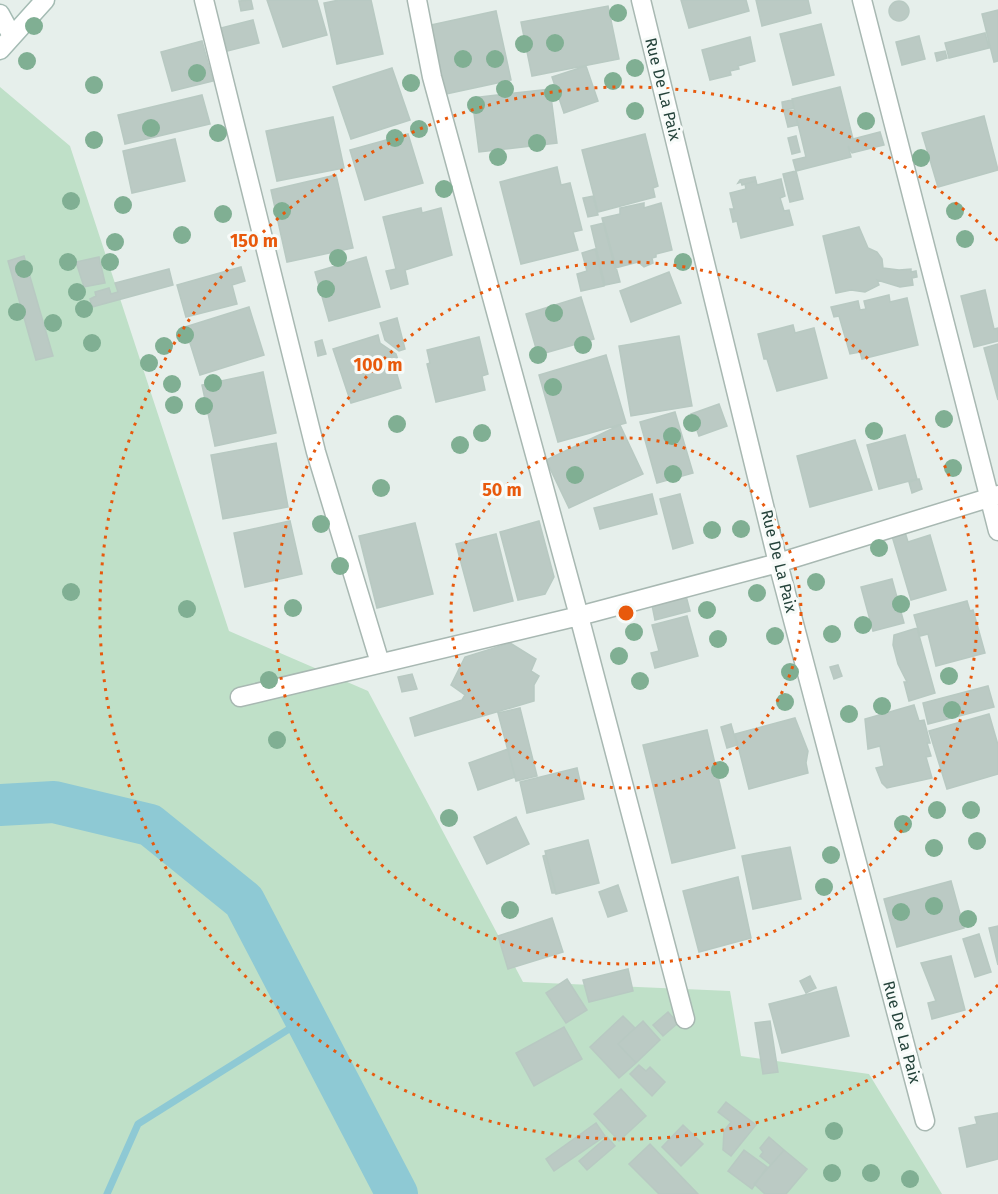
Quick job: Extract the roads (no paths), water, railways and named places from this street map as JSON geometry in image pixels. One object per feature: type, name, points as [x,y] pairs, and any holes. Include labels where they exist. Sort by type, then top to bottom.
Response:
[{"type":"street","points":[[0,50],[45,0]]},
{"type":"street","points":[[204,0],[316,452],[380,663]]},
{"type":"street","points":[[417,0],[435,89],[579,616],[684,1019]]},
{"type":"street","name":"Rue De La Paix","points":[[641,0],[778,563],[925,1121]]},
{"type":"street","points":[[862,0],[993,496],[998,531]]},
{"type":"street","points":[[0,14],[12,36]]},
{"type":"street","points":[[240,697],[579,616],[778,563],[993,496]]},
{"type":"waterway","points":[[0,805],[54,802],[150,825],[244,901],[397,1194]]},
{"type":"waterway","points":[[107,1194],[138,1124],[305,1019]]}]
